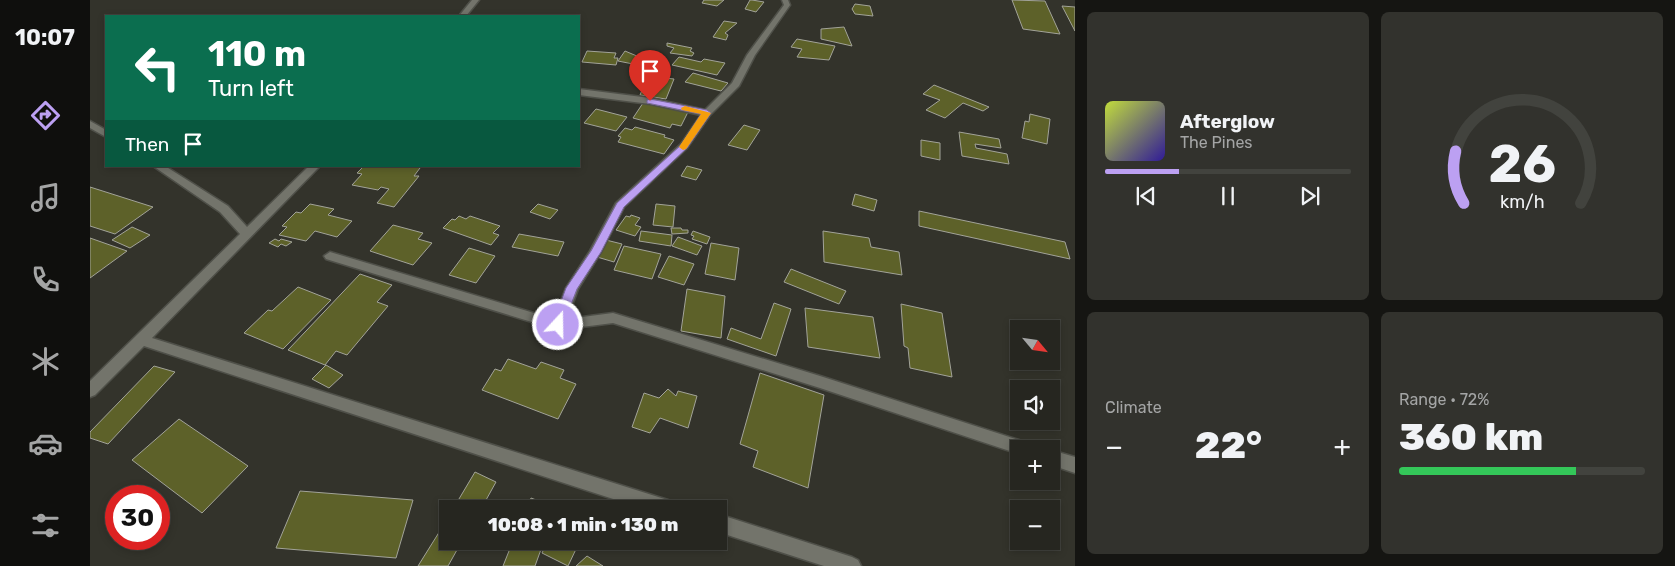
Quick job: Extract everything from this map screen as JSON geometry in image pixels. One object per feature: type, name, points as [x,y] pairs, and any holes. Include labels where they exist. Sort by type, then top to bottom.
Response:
[{"type":"street","points":[[463,15],[476,0]]},
{"type":"street","points":[[558,325],[572,288],[595,252],[620,206],[684,146],[707,113],[736,84],[751,55],[787,5],[785,0]]},
{"type":"street","points":[[580,92],[650,101],[707,113]]},
{"type":"street","points":[[90,124],[105,133]]},
{"type":"street","points":[[160,167],[224,209],[247,234]]},
{"type":"street","points":[[90,391],[314,167]]},
{"type":"street","points":[[330,256],[558,325],[613,318],[820,382],[1010,444]]},
{"type":"street","points":[[141,340],[644,500]]},
{"type":"street","points":[[1060,460],[1075,465]]},
{"type":"street","points":[[727,526],[852,566]]},
{"type":"building","points":[[704,0],[724,0],[717,6],[702,3]]},
{"type":"building","points":[[750,0],[764,2],[756,12],[745,9]]},
{"type":"building","points":[[1012,0],[1045,1],[1060,34],[1023,29]]},
{"type":"building","points":[[855,4],[870,6],[873,16],[855,14],[852,9]]},
{"type":"building","points":[[1062,6],[1075,7],[1075,31]]},
{"type":"building","points":[[724,21],[737,23],[725,33],[728,35],[726,40],[713,37]]},
{"type":"building","points":[[844,27],[852,46],[821,39],[821,29]]},
{"type":"building","points":[[797,39],[835,46],[829,60],[797,57],[802,49],[791,47]]},
{"type":"building","points":[[667,43],[692,48],[690,51],[694,53],[692,56],[670,53],[674,48],[667,46]]},
{"type":"building","points":[[587,51],[616,53],[614,58],[618,58],[616,65],[582,62]]},
{"type":"building","points":[[625,51],[644,59],[655,56],[655,61],[648,60],[643,66],[618,61]]},
{"type":"building","points":[[679,57],[701,62],[704,59],[725,63],[717,75],[672,65]]},
{"type":"building","points":[[693,73],[728,83],[721,91],[685,82]]},
{"type":"building","points":[[648,76],[674,79],[666,99],[640,95]]},
{"type":"building","points":[[934,85],[989,107],[983,111],[963,103],[945,118],[926,110],[940,100],[923,94]]},
{"type":"building","points":[[643,103],[688,112],[681,126],[672,124],[670,128],[633,118]]},
{"type":"building","points":[[596,109],[627,117],[616,131],[584,123]]},
{"type":"building","points":[[1030,114],[1050,119],[1047,144],[1022,138],[1025,121],[1029,122]]},
{"type":"building","points":[[744,125],[760,130],[747,150],[728,145]]},
{"type":"building","points":[[635,127],[665,135],[664,137],[674,140],[664,154],[618,142],[621,137],[618,136],[625,128],[632,130]]},
{"type":"building","points":[[959,132],[999,139],[1001,148],[975,144],[976,148],[1007,154],[1009,164],[962,156]]},
{"type":"building","points":[[921,140],[940,143],[940,160],[921,156]]},
{"type":"building","points":[[687,166],[702,170],[696,180],[681,176]]},
{"type":"building","points":[[363,167],[420,168],[414,176],[419,176],[394,207],[377,203],[389,189],[381,187],[378,190],[352,185],[362,174],[357,173]]},
{"type":"building","points":[[90,187],[153,207],[115,234],[90,226]]},
{"type":"building","points":[[855,194],[877,200],[874,211],[852,205]]},
{"type":"building","points":[[310,204],[334,209],[328,215],[352,221],[337,237],[315,231],[306,241],[279,235],[287,227],[282,226],[296,212],[301,213]]},
{"type":"building","points":[[538,204],[558,210],[550,219],[530,212]]},
{"type":"building","points":[[656,204],[675,206],[673,227],[653,225]]},
{"type":"building","points":[[919,211],[1065,242],[1070,259],[919,226]]},
{"type":"building","points":[[631,215],[640,218],[635,225],[641,227],[635,236],[616,230],[626,216],[630,217]]},
{"type":"building","points":[[459,216],[466,219],[470,216],[500,226],[493,233],[499,235],[491,245],[443,228],[452,219],[455,220]]},
{"type":"building","points":[[393,225],[423,233],[418,239],[432,243],[413,265],[370,251]]},
{"type":"building","points":[[132,227],[150,235],[130,248],[112,240]]},
{"type":"building","points":[[671,228],[688,230],[688,233],[672,234]]},
{"type":"building","points":[[641,231],[672,235],[671,246],[639,241]]},
{"type":"building","points":[[693,231],[710,237],[707,244],[692,239],[694,236],[691,235]]},
{"type":"building","points":[[823,231],[869,238],[871,247],[899,252],[902,275],[824,262]]},
{"type":"building","points":[[519,234],[564,242],[558,256],[512,247]]},
{"type":"building","points":[[678,237],[702,246],[697,255],[672,246]]},
{"type":"building","points":[[90,238],[127,251],[90,278]]},
{"type":"building","points":[[275,239],[292,242],[286,246],[281,244],[278,247],[269,243]]},
{"type":"building","points":[[606,240],[622,244],[614,262],[597,257]]},
{"type":"building","points":[[711,243],[739,248],[735,280],[705,274]]},
{"type":"building","points":[[624,246],[661,254],[652,279],[614,270]]},
{"type":"building","points":[[469,248],[495,256],[476,283],[449,275]]},
{"type":"building","points":[[669,256],[694,264],[684,285],[658,277]]},
{"type":"building","points":[[791,269],[846,291],[839,304],[784,282]]},
{"type":"building","points":[[360,274],[392,285],[377,302],[388,306],[347,355],[336,351],[325,365],[288,350]]},
{"type":"building","points":[[298,287],[331,300],[283,349],[244,333],[268,310],[272,311]]},
{"type":"building","points":[[687,289],[725,296],[721,338],[681,331]]},
{"type":"building","points":[[774,303],[791,309],[776,356],[727,339],[731,328],[761,339]]},
{"type":"building","points":[[901,304],[942,313],[952,377],[910,368],[908,348],[904,346]]},
{"type":"building","points":[[805,308],[873,317],[880,358],[808,347]]},
{"type":"building","points":[[508,359],[536,369],[541,362],[564,370],[560,378],[576,384],[558,419],[482,390],[495,369],[501,371]]},
{"type":"building","points":[[326,365],[343,375],[329,388],[312,379]]},
{"type":"building","points":[[154,366],[175,372],[108,444],[90,438],[90,432]]},
{"type":"building","points":[[760,373],[824,395],[808,488],[753,467],[758,451],[740,444]]},
{"type":"building","points":[[668,389],[676,396],[678,391],[697,396],[688,428],[660,418],[650,433],[632,427],[644,393],[659,398]]},
{"type":"building","points":[[179,419],[248,466],[202,513],[170,489],[170,485],[165,485],[132,460]]},
{"type":"building","points":[[475,472],[496,482],[486,500],[458,500]]},
{"type":"building","points":[[300,491],[413,500],[396,558],[276,548]]},
{"type":"building","points":[[439,532],[439,550],[457,550],[448,566],[418,566]]},
{"type":"building","points":[[509,550],[541,550],[535,566],[503,566]]},
{"type":"building","points":[[544,550],[576,550],[568,566],[542,553]]},
{"type":"building","points":[[587,556],[603,566],[576,566]]},
{"type":"slow traffic","points":[[683,147],[707,113],[685,108]]},
{"type":"route","points":[[558,325],[572,288],[608,230],[620,206],[684,146],[707,113],[650,101]]}]
